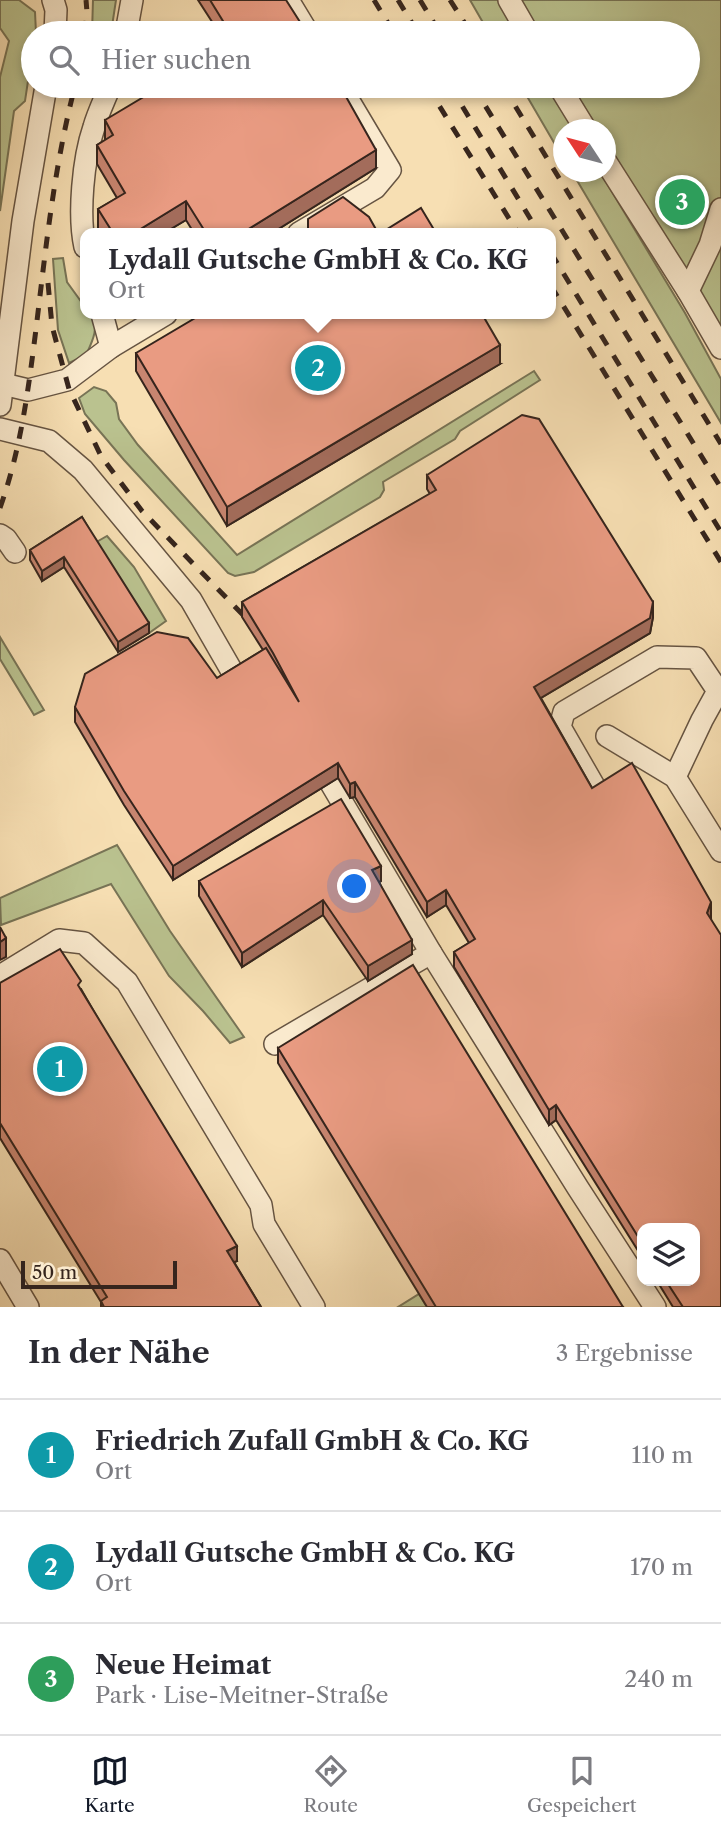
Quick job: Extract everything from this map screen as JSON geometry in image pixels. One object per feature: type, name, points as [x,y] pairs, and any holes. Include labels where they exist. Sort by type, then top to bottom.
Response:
[{"type":"street","points":[[53,0],[56,21]]},
{"type":"street","points":[[128,21],[132,0]]},
{"type":"street","points":[[288,0],[301,21]]},
{"type":"street","points":[[509,0],[521,21]]},
{"type":"street","points":[[0,405],[23,221],[44,98]]},
{"type":"street","points":[[82,228],[85,169],[93,128],[105,98]]},
{"type":"street","points":[[307,228],[375,188],[390,170],[347,98]]},
{"type":"street","points":[[566,98],[579,119]]},
{"type":"street","points":[[616,178],[721,348]]},
{"type":"street","points":[[688,291],[710,244],[721,209]]},
{"type":"street","points":[[103,319],[111,347]]},
{"type":"street","points":[[4,384],[28,390],[67,380],[111,347],[158,319]]},
{"type":"street","points":[[0,429],[49,441],[83,470],[191,600],[237,680]]},
{"type":"street","points":[[0,534],[15,552]]},
{"type":"street","points":[[598,793],[560,727],[564,712],[657,657],[696,658],[718,691],[675,777]]},
{"type":"street","points":[[607,736],[675,777],[721,851]]},
{"type":"street","points":[[304,738],[569,1193],[655,1307]]},
{"type":"street","points":[[0,976],[59,940],[84,943],[127,982],[261,1205],[264,1224],[314,1307]]},
{"type":"street","points":[[275,1044],[430,953]]},
{"type":"street","points":[[0,1260],[28,1307]]},
{"type":"green space","points":[[0,0],[19,0],[35,12],[35,21],[21,21],[21,98],[25,98],[14,111],[0,211],[0,77],[9,41],[0,28]]},
{"type":"green space","points":[[93,0],[116,0],[113,21],[92,21]]},
{"type":"green space","points":[[470,0],[498,0],[510,21],[482,21]]},
{"type":"green space","points":[[519,0],[721,0],[721,332],[616,158],[616,119],[592,119],[579,98],[700,98],[700,21],[532,21]]},
{"type":"green space","points":[[528,98],[556,98],[569,119],[553,119],[553,141]]},
{"type":"green space","points":[[578,182],[606,182],[685,313],[721,379],[721,423]]},
{"type":"green space","points":[[63,258],[67,282],[80,300],[80,319],[94,319],[95,324],[86,355],[69,363],[58,330],[53,259]]},
{"type":"green space","points":[[534,371],[540,380],[460,431],[455,439],[383,482],[384,490],[380,497],[254,572],[235,576],[228,573],[124,460],[85,414],[79,398],[94,387],[106,391],[116,403],[119,419],[138,445],[237,555]]},
{"type":"green space","points":[[107,536],[134,567],[166,621],[149,633],[93,544]]},
{"type":"green space","points":[[0,637],[44,710],[34,715],[0,659]]},
{"type":"green space","points":[[117,845],[170,931],[244,1037],[230,1043],[169,976],[111,884],[1,925],[0,898]]},
{"type":"green space","points":[[419,1294],[427,1307],[398,1307]]},
{"type":"building","points":[[210,0],[286,0],[299,21],[223,21]]},
{"type":"building","points":[[142,98],[347,98],[376,150],[250,228],[203,228],[186,201],[142,228],[110,228],[98,209],[125,193],[97,145],[113,135],[105,120]]},
{"type":"building","points":[[343,197],[369,217],[375,228],[308,228],[308,219]]},
{"type":"building","points":[[421,208],[433,228],[389,228]]},
{"type":"building","points":[[194,319],[485,319],[500,345],[227,507],[136,353]]},
{"type":"building","points":[[522,415],[539,419],[653,602],[650,618],[534,687],[592,788],[632,763],[711,902],[707,913],[721,935],[721,1307],[683,1307],[669,1286],[700,1286],[700,1223],[637,1223],[637,1235],[556,1105],[549,1110],[454,952],[475,939],[446,890],[427,902],[355,782],[350,784],[338,763],[173,866],[124,791],[75,707],[85,674],[157,632],[188,638],[217,678],[266,648],[299,702],[242,602],[436,490],[427,475]]},
{"type":"building","points":[[82,517],[149,623],[118,642],[64,557],[42,571],[30,550]]},
{"type":"building","points":[[341,799],[381,866],[372,870],[412,940],[368,966],[323,900],[242,953],[199,881]]},
{"type":"building","points":[[0,927],[6,938],[0,942]]},
{"type":"building","points":[[60,949],[81,981],[78,985],[237,1246],[227,1251],[261,1307],[104,1307],[101,1301],[107,1297],[0,1123],[0,983]]},
{"type":"building","points":[[413,965],[623,1307],[436,1307],[278,1048]]},
{"type":"railway","points":[[86,0],[86,21]]},
{"type":"railway","points":[[374,0],[387,21]]},
{"type":"railway","points":[[398,0],[411,21]]},
{"type":"railway","points":[[420,0],[433,21]]},
{"type":"railway","points":[[450,0],[463,21]]},
{"type":"railway","points":[[0,508],[23,420],[56,177],[72,98]]},
{"type":"railway","points":[[434,98],[515,228]]},
{"type":"railway","points":[[457,98],[536,228]]},
{"type":"railway","points":[[480,98],[721,488]]},
{"type":"railway","points":[[510,98],[721,444]]},
{"type":"railway","points":[[556,261],[721,532]]},
{"type":"railway","points":[[48,283],[52,326],[69,389],[101,456],[142,511],[245,617]]},
{"type":"railway","points":[[556,294],[721,562]]},
{"type":"place","name":"Neue Heimat","points":[[682,202]]},
{"type":"place","name":"Lydall Gutsche GmbH & Co. KG","points":[[318,368]]},
{"type":"place","name":"Friedrich Zufall GmbH & Co. KG","points":[[60,1069]]}]
